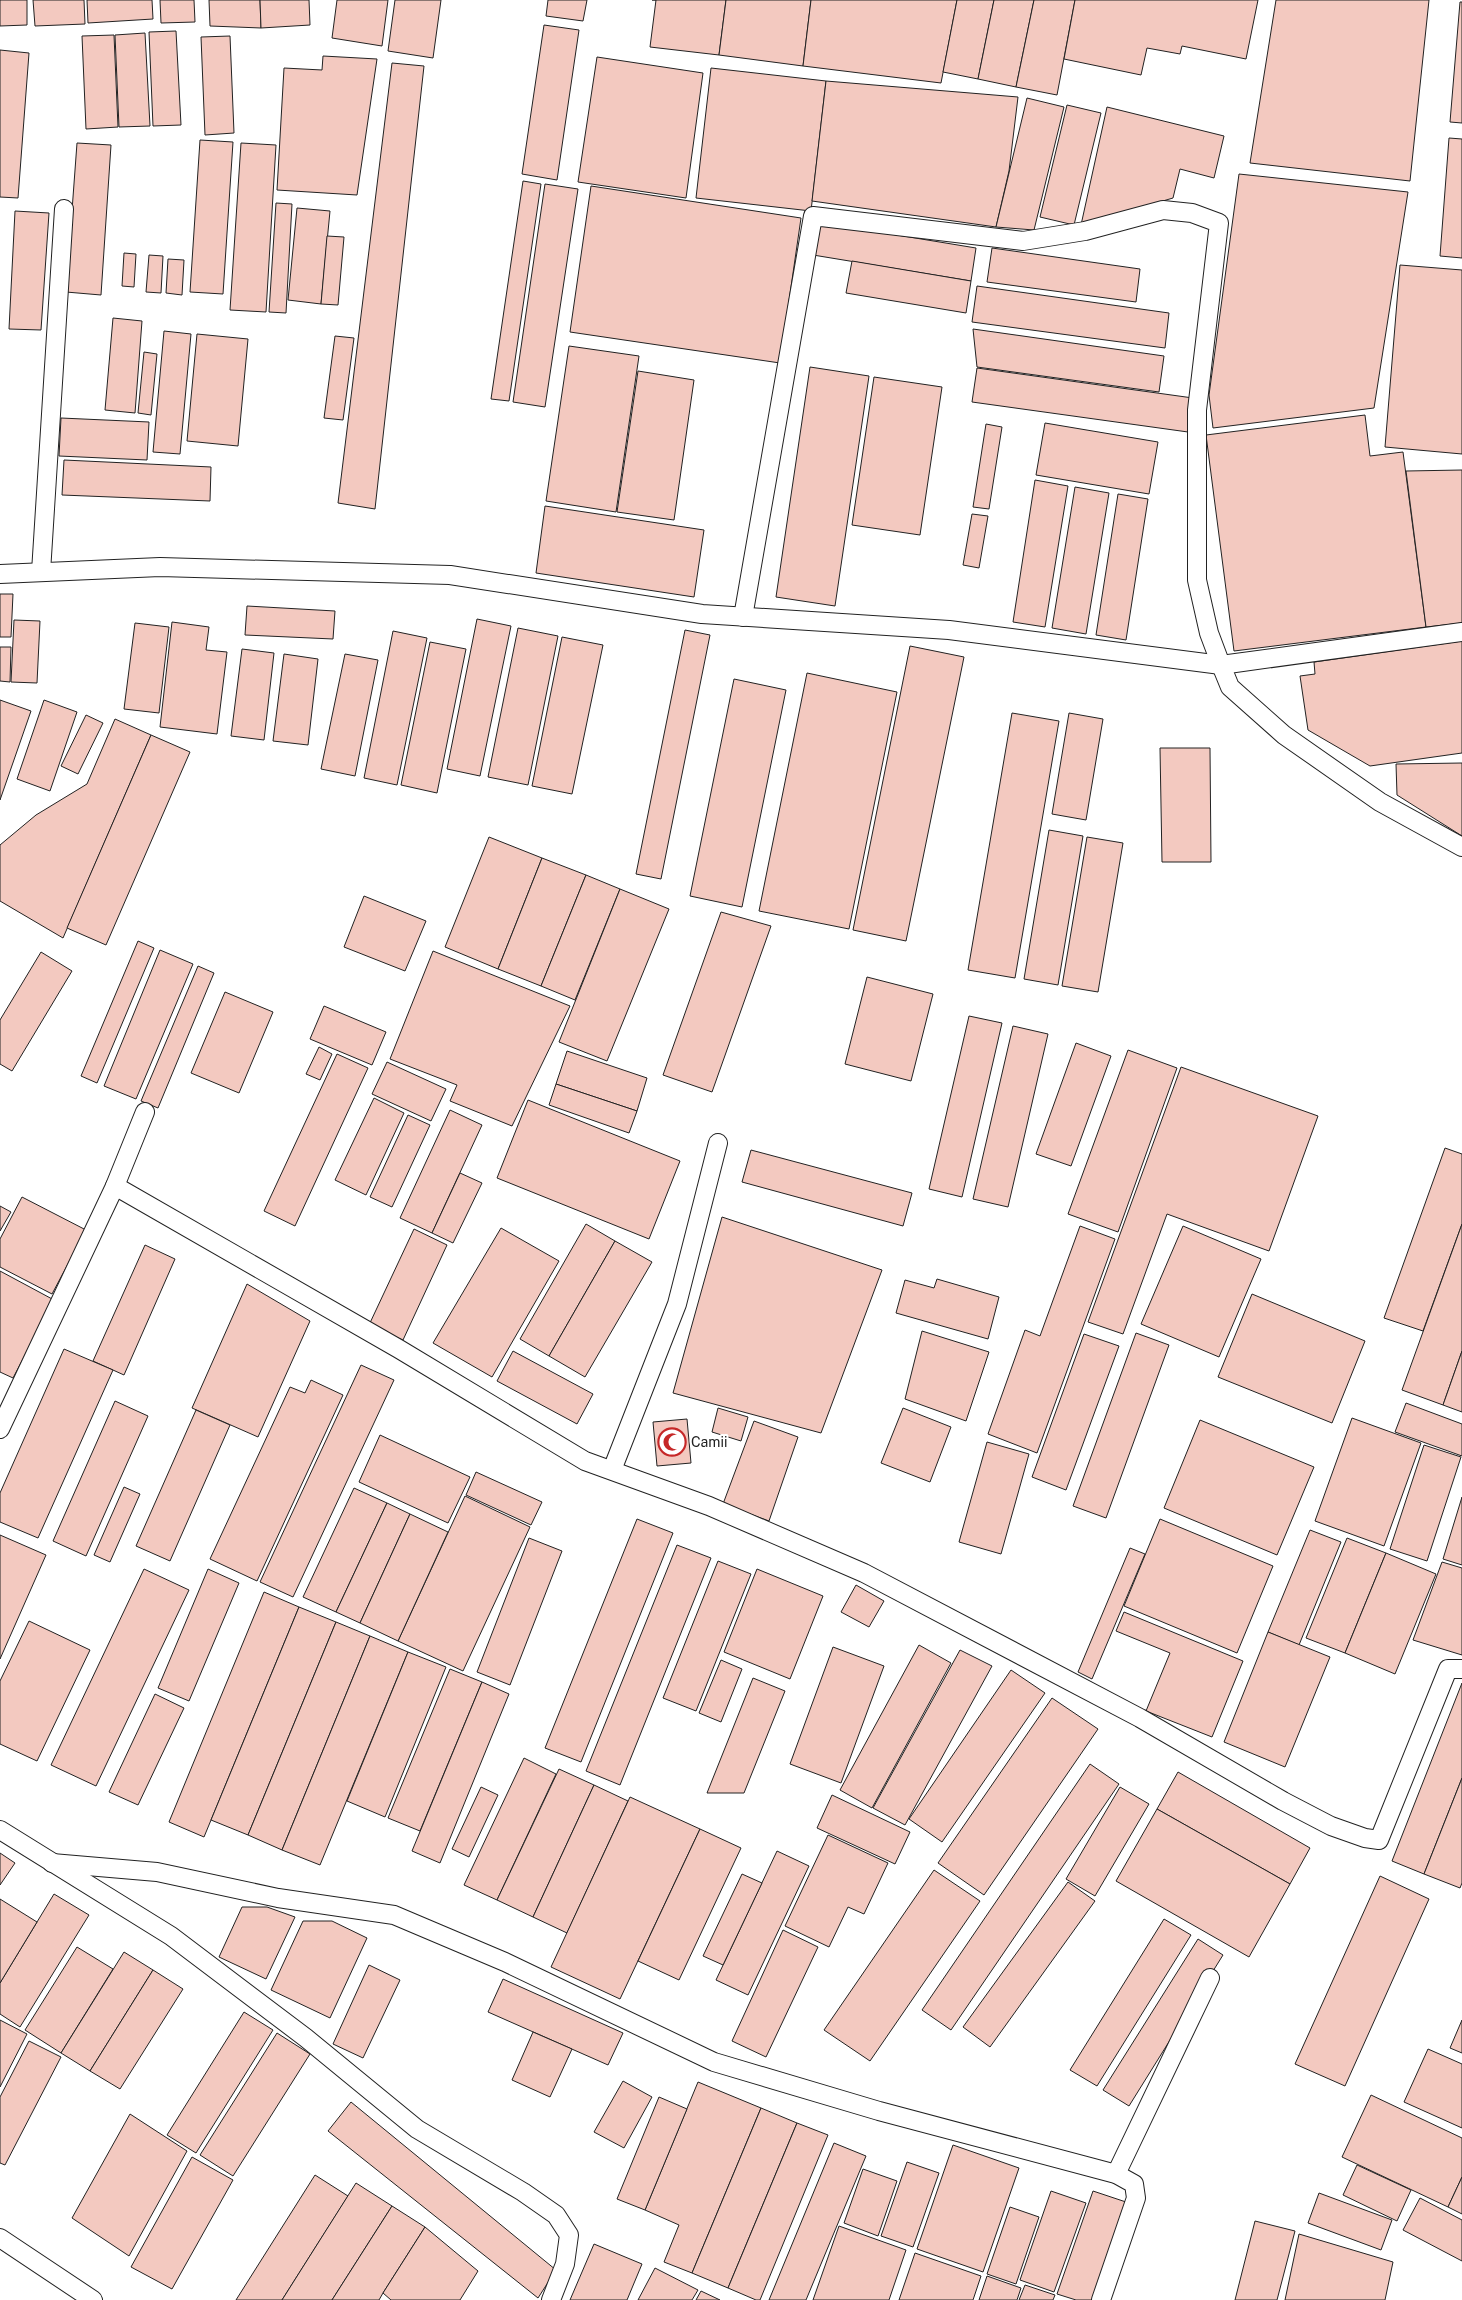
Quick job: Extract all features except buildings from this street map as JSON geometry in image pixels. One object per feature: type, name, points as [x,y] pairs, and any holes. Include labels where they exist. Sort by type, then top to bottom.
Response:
[{"type":"street","points":[[41,572],[64,209]]},
{"type":"street","points":[[743,617],[813,216],[1023,241],[1086,230],[1163,210],[1192,213],[1219,223],[1197,410],[1197,580],[1209,633],[1230,687],[1284,735],[1380,802],[1462,847]]},
{"type":"street","points":[[0,574],[160,567],[450,575],[702,614],[949,630],[1221,665],[1462,632]]},
{"type":"street","points":[[0,1429],[115,1186],[145,1112]]},
{"type":"street","points":[[612,1470],[677,1304],[718,1143]]},
{"type":"street","points":[[115,1186],[398,1349],[585,1461],[709,1506],[864,1574],[1140,1718],[1283,1802],[1331,1826],[1365,1838],[1379,1840],[1448,1668],[1462,1669]]},
{"type":"street","points":[[0,1830],[171,1936],[306,2038],[417,2129],[523,2192],[556,2215],[569,2235],[565,2264],[551,2300]]},
{"type":"street","points":[[52,1862],[157,1872],[278,1898],[394,1915],[505,1962],[714,2062],[879,2110],[1116,2174],[1134,2184],[1136,2198],[1101,2300]]},
{"type":"street","points":[[1116,2174],[1210,1978]]},
{"type":"street","points":[[0,2238],[93,2300]]},
{"type":"place","name":"Camii","points":[[672,1442]]}]
